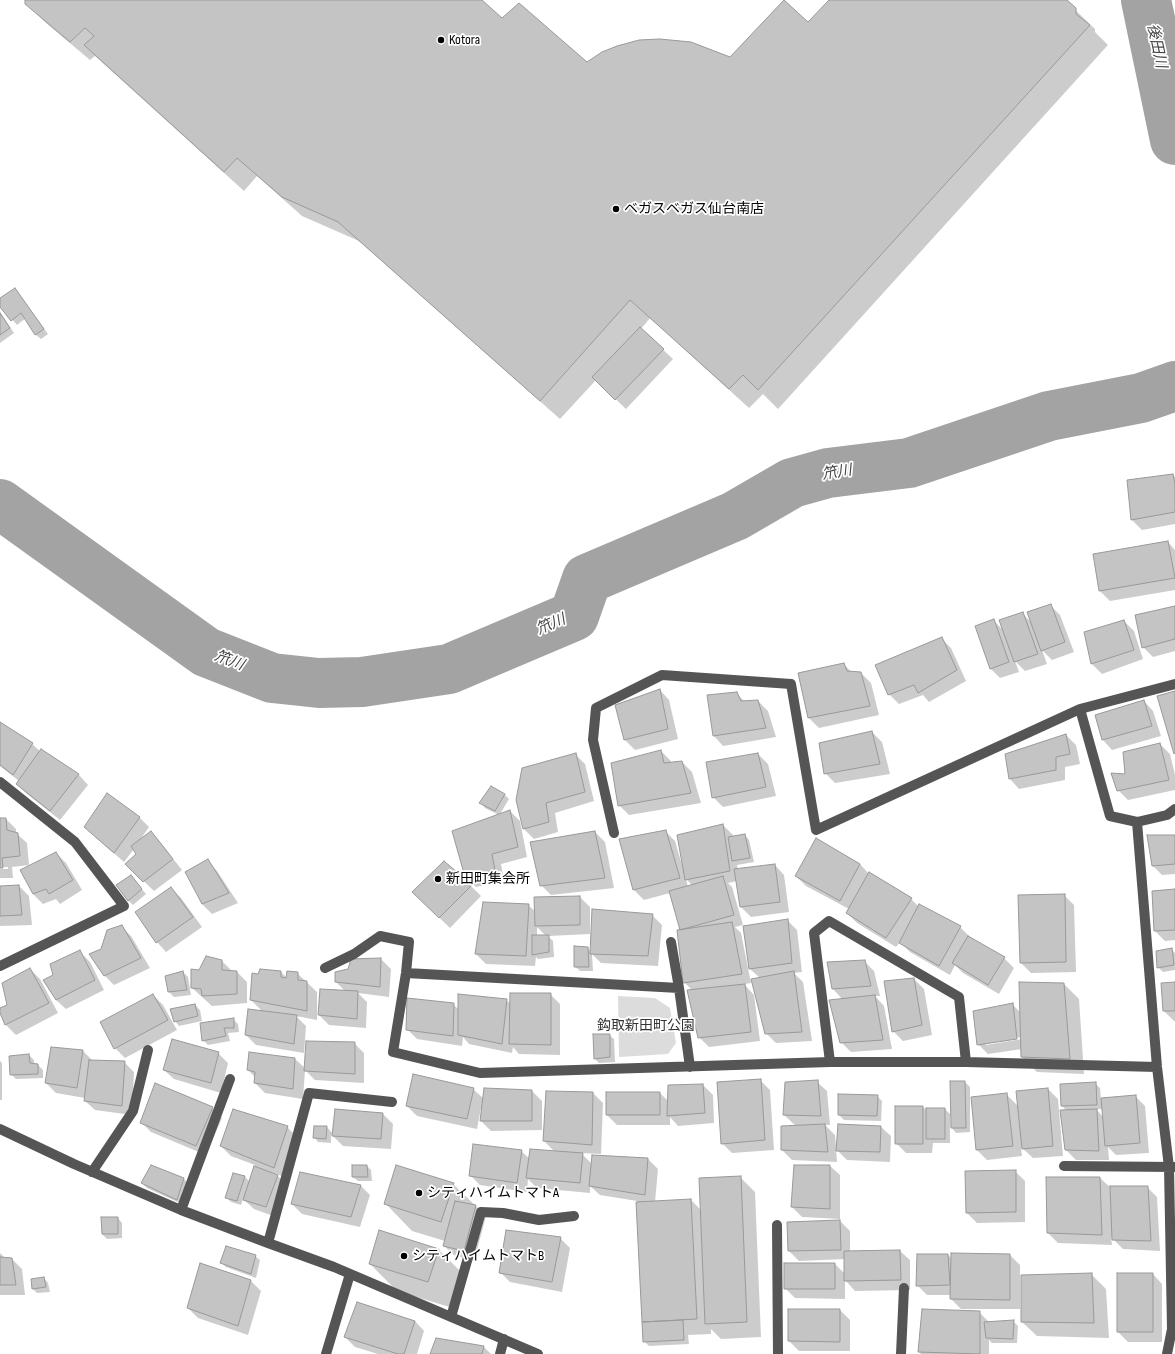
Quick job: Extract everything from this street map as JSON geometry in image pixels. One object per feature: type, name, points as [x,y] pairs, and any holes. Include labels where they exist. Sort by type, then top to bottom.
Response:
[{"type":"street","points":[[614,833],[593,740],[596,708],[662,675],[791,684],[816,830],[1080,709],[1175,684]]},
{"type":"street","points":[[1080,709],[1110,816],[1137,822],[1167,815],[1175,809]]},
{"type":"street","points":[[0,782],[76,842],[124,906],[0,966]]},
{"type":"street","points":[[1137,822],[1157,1068],[1172,1167],[1174,1330],[1167,1354]]},
{"type":"street","points":[[830,1062],[814,933],[830,921],[959,997],[966,1062]]},
{"type":"street","points":[[325,968],[354,954],[380,936],[408,942],[406,973],[393,1052],[480,1073],[830,1062],[966,1062],[1157,1068]]},
{"type":"street","points":[[671,942],[690,1067]]},
{"type":"street","points":[[406,973],[679,988]]},
{"type":"street","points":[[92,1172],[133,1111],[148,1050]]},
{"type":"street","points":[[181,1210],[230,1079]]},
{"type":"street","points":[[268,1244],[309,1094],[392,1102]]},
{"type":"street","points":[[0,1129],[92,1172],[181,1210],[350,1274],[538,1354]]},
{"type":"street","points":[[1064,1166],[1172,1167]]},
{"type":"street","points":[[451,1317],[481,1212],[503,1213],[539,1220],[574,1216]]},
{"type":"street","points":[[777,1225],[778,1354]]},
{"type":"street","points":[[326,1354],[350,1274]]},
{"type":"street","points":[[901,1354],[904,1288]]},
{"type":"street","points":[[500,1354],[504,1339]]},
{"type":"green space","name":"鈎取新田町公園","points":[[618,996],[655,998],[670,1008],[676,1043],[668,1054],[619,1057]]},
{"type":"building","name":"ベガスベガス仙台南店","points":[[25,0],[482,0],[502,18],[519,3],[587,62],[602,52],[617,46],[639,40],[660,39],[691,42],[730,57],[784,0],[808,22],[829,0],[1067,0],[1076,8],[1076,14],[1090,25],[758,390],[743,375],[729,389],[630,300],[540,401],[338,222],[282,197],[237,158],[224,172],[84,45],[94,36],[85,28],[70,42],[25,4]]},
{"type":"building","points":[[15,288],[44,329],[35,335],[21,313],[11,321],[0,307],[0,298]]},
{"type":"building","points":[[0,313],[10,328],[0,335]]},
{"type":"building","points":[[640,327],[664,349],[615,400],[592,377]]},
{"type":"building","points":[[1173,474],[1175,484],[1175,512],[1131,520],[1127,480]]},
{"type":"building","points":[[1168,541],[1175,578],[1099,591],[1093,554]]},
{"type":"building","points":[[1051,604],[1065,642],[1041,651],[1027,612]]},
{"type":"building","points":[[1175,606],[1175,639],[1142,648],[1135,615]]},
{"type":"building","points":[[1023,612],[1038,654],[1014,662],[999,620]]},
{"type":"building","points":[[994,619],[1009,662],[990,669],[975,626]]},
{"type":"building","points":[[1124,620],[1134,650],[1091,664],[1084,632]]},
{"type":"building","points":[[942,637],[957,670],[918,693],[914,685],[888,695],[875,665]]},
{"type":"building","points":[[844,663],[847,671],[861,672],[870,706],[808,718],[798,673]]},
{"type":"building","points":[[660,689],[668,729],[624,740],[615,705]]},
{"type":"building","points":[[1175,691],[1175,753],[1174,754],[1157,696]]},
{"type":"building","points":[[737,692],[741,701],[758,700],[766,728],[713,736],[707,695]]},
{"type":"building","points":[[1144,700],[1152,726],[1102,740],[1095,715]]},
{"type":"building","points":[[0,722],[33,743],[13,775],[0,765]]},
{"type":"building","points":[[872,731],[880,764],[824,774],[819,743]]},
{"type":"building","points":[[1066,734],[1070,754],[1056,757],[1056,770],[1009,779],[1005,754]]},
{"type":"building","points":[[1160,743],[1169,780],[1117,791],[1111,773],[1125,774],[1123,752]]},
{"type":"building","points":[[41,749],[79,774],[50,811],[16,784]]},
{"type":"building","points":[[661,750],[664,763],[682,761],[691,793],[618,806],[611,763]]},
{"type":"building","points":[[576,753],[585,792],[546,803],[549,822],[523,829],[516,800],[522,768]]},
{"type":"building","points":[[758,753],[766,787],[712,798],[706,762]]},
{"type":"building","points":[[491,786],[505,794],[495,811],[479,803]]},
{"type":"building","points":[[107,793],[140,817],[114,853],[84,827]]},
{"type":"building","points":[[510,810],[518,847],[492,854],[495,870],[465,877],[452,831]]},
{"type":"building","points":[[0,818],[6,818],[7,830],[18,833],[20,856],[2,858],[3,868],[0,868]]},
{"type":"building","points":[[723,824],[730,871],[685,880],[677,835]]},
{"type":"building","points":[[666,830],[680,878],[633,890],[619,839]]},
{"type":"building","points":[[151,831],[173,859],[143,882],[125,864],[136,854],[131,846]]},
{"type":"building","points":[[595,831],[605,878],[540,886],[530,842]]},
{"type":"building","points":[[745,834],[750,858],[732,861],[728,837]]},
{"type":"building","points":[[1147,835],[1175,835],[1175,864],[1152,866]]},
{"type":"building","points":[[816,838],[860,864],[840,901],[795,876]]},
{"type":"building","points":[[56,852],[73,880],[49,894],[46,889],[33,894],[20,870]]},
{"type":"building","points":[[208,859],[229,893],[202,904],[185,872]]},
{"type":"building","points":[[444,861],[472,885],[439,918],[412,892]]},
{"type":"building","points":[[775,864],[780,902],[740,907],[734,869]]},
{"type":"building","points":[[869,872],[912,898],[886,938],[846,913]]},
{"type":"building","points":[[131,875],[142,889],[128,901],[116,885]]},
{"type":"building","points":[[723,876],[734,915],[680,930],[669,891]]},
{"type":"building","points":[[19,885],[22,915],[0,916],[0,886]]},
{"type":"building","points":[[171,887],[193,917],[156,943],[135,912]]},
{"type":"building","points":[[1175,889],[1175,930],[1154,931],[1152,891]]},
{"type":"building","points":[[1065,894],[1066,962],[1020,963],[1018,895]]},
{"type":"building","points":[[580,896],[580,925],[535,926],[534,897]]},
{"type":"building","points":[[483,902],[529,904],[526,956],[475,954]]},
{"type":"building","points":[[919,904],[961,926],[939,966],[899,943]]},
{"type":"building","points":[[592,909],[653,914],[648,956],[590,954]]},
{"type":"building","points":[[788,919],[792,963],[749,969],[743,926]]},
{"type":"building","points":[[732,922],[742,974],[683,983],[677,930]]},
{"type":"building","points":[[122,925],[141,958],[104,976],[89,954],[101,949],[107,930]]},
{"type":"building","points":[[532,935],[549,935],[549,952],[532,955]]},
{"type":"building","points":[[968,936],[1005,957],[988,985],[952,963]]},
{"type":"building","points":[[574,946],[588,947],[589,967],[574,967]]},
{"type":"building","points":[[1172,948],[1174,965],[1157,968],[1156,951]]},
{"type":"building","points":[[80,950],[95,980],[56,1000],[43,980],[53,975],[50,964]]},
{"type":"building","points":[[206,956],[222,960],[222,970],[237,971],[237,994],[202,996],[201,989],[191,988],[191,969],[199,970]]},
{"type":"building","points":[[381,958],[380,987],[335,982],[335,972],[348,969],[351,959]]},
{"type":"building","points":[[865,960],[871,986],[832,989],[827,962]]},
{"type":"building","points":[[30,968],[49,1003],[5,1025],[0,1013],[0,1008],[7,1005],[2,983]]},
{"type":"building","points":[[260,969],[281,971],[281,977],[286,978],[287,971],[298,972],[298,980],[307,981],[307,1011],[250,1000],[252,973],[258,974]]},
{"type":"building","points":[[183,971],[187,990],[168,992],[165,976]]},
{"type":"building","points":[[794,971],[802,1032],[765,1034],[751,979]]},
{"type":"building","points":[[914,978],[922,1025],[892,1032],[884,981]]},
{"type":"building","points":[[1019,982],[1064,983],[1070,1059],[1021,1057]]},
{"type":"building","points":[[1175,982],[1175,1011],[1163,1011],[1161,983]]},
{"type":"building","points":[[745,984],[751,1032],[698,1038],[687,990]]},
{"type":"building","points":[[320,989],[358,991],[357,1019],[318,1015]]},
{"type":"building","points":[[510,993],[551,993],[551,1045],[509,1044]]},
{"type":"building","points":[[153,994],[168,1020],[114,1049],[100,1022]]},
{"type":"building","points":[[458,994],[507,999],[502,1044],[458,1035]]},
{"type":"building","points":[[875,995],[883,1040],[840,1043],[829,1000]]},
{"type":"building","points":[[407,998],[454,1003],[453,1036],[406,1030]]},
{"type":"building","points":[[1013,1003],[1017,1039],[977,1045],[973,1011]]},
{"type":"building","points":[[195,1004],[198,1016],[174,1022],[170,1009]]},
{"type":"building","points":[[248,1009],[297,1015],[294,1044],[245,1035]]},
{"type":"building","points":[[234,1018],[234,1028],[224,1028],[226,1036],[202,1041],[200,1023]]},
{"type":"building","points":[[593,1034],[610,1034],[610,1057],[594,1059]]},
{"type":"building","points":[[172,1039],[219,1052],[211,1083],[163,1070]]},
{"type":"building","points":[[306,1041],[355,1042],[355,1074],[304,1071]]},
{"type":"building","points":[[51,1047],[83,1050],[77,1088],[45,1083]]},
{"type":"building","points":[[249,1052],[295,1058],[293,1089],[254,1083],[255,1072],[247,1070]]},
{"type":"building","points":[[29,1054],[30,1063],[38,1064],[38,1074],[10,1075],[9,1056]]},
{"type":"building","points":[[89,1060],[125,1061],[122,1106],[84,1101]]},
{"type":"building","points":[[413,1074],[474,1088],[467,1119],[406,1106]]},
{"type":"building","points":[[761,1079],[765,1140],[721,1144],[717,1082]]},
{"type":"building","points":[[818,1080],[821,1116],[783,1115],[785,1082]]},
{"type":"building","points":[[950,1081],[965,1081],[966,1128],[951,1128]]},
{"type":"building","points":[[1096,1082],[1097,1105],[1061,1106],[1060,1084]]},
{"type":"building","points":[[155,1083],[213,1107],[196,1146],[140,1123]]},
{"type":"building","points":[[703,1084],[705,1113],[667,1116],[668,1085]]},
{"type":"building","points":[[484,1088],[532,1090],[532,1121],[480,1121]]},
{"type":"building","points":[[1048,1088],[1053,1146],[1022,1149],[1016,1091]]},
{"type":"building","points":[[546,1091],[593,1092],[592,1145],[543,1141]]},
{"type":"building","points":[[606,1092],[660,1092],[660,1115],[606,1115]]},
{"type":"building","points":[[1007,1093],[1013,1146],[976,1150],[971,1097]]},
{"type":"building","points":[[838,1094],[878,1095],[877,1116],[838,1115]]},
{"type":"building","points":[[1136,1095],[1140,1143],[1105,1146],[1101,1098]]},
{"type":"building","points":[[895,1106],[923,1106],[923,1144],[895,1144]]},
{"type":"building","points":[[926,1108],[945,1108],[945,1139],[926,1139]]},
{"type":"building","points":[[233,1109],[288,1126],[274,1168],[220,1146]]},
{"type":"building","points":[[335,1109],[383,1113],[381,1139],[332,1136]]},
{"type":"building","points":[[1097,1109],[1099,1151],[1065,1150],[1060,1110]]},
{"type":"building","points":[[825,1124],[828,1152],[781,1150],[781,1126]]},
{"type":"building","points":[[838,1124],[881,1126],[880,1152],[836,1151]]},
{"type":"building","points":[[314,1126],[327,1126],[326,1139],[313,1138]]},
{"type":"building","points":[[473,1144],[522,1150],[517,1183],[469,1176]]},
{"type":"building","points":[[530,1149],[583,1153],[580,1183],[526,1178]]},
{"type":"building","points":[[592,1155],[648,1158],[645,1195],[589,1186]]},
{"type":"building","points":[[151,1165],[184,1178],[177,1200],[141,1183]]},
{"type":"building","points":[[352,1165],[367,1165],[368,1177],[352,1177]]},
{"type":"building","name":"シティハイムトマトA","points":[[396,1165],[454,1183],[441,1222],[384,1204]]},
{"type":"building","points":[[794,1165],[830,1165],[830,1209],[791,1207]]},
{"type":"building","points":[[254,1166],[278,1175],[266,1207],[243,1200]]},
{"type":"building","points":[[1016,1170],[1016,1212],[966,1213],[965,1171]]},
{"type":"building","points":[[300,1172],[361,1185],[351,1217],[291,1204]]},
{"type":"building","points":[[233,1173],[245,1176],[237,1201],[225,1198]]},
{"type":"building","points":[[741,1176],[747,1322],[705,1324],[699,1178]]},
{"type":"building","points":[[1046,1177],[1100,1177],[1102,1235],[1047,1233]]},
{"type":"building","points":[[1110,1186],[1148,1186],[1151,1241],[1112,1240]]},
{"type":"building","points":[[691,1199],[697,1319],[642,1322],[636,1202]]},
{"type":"building","points":[[455,1201],[476,1205],[464,1251],[443,1246]]},
{"type":"building","points":[[101,1217],[118,1217],[118,1234],[102,1234]]},
{"type":"building","points":[[840,1220],[841,1250],[788,1251],[787,1222]]},
{"type":"building","name":"シティハイムトマトB","points":[[379,1230],[439,1249],[428,1282],[369,1264]]},
{"type":"building","points":[[506,1230],[561,1237],[552,1282],[499,1273]]},
{"type":"building","points":[[226,1246],[256,1255],[251,1274],[220,1263]]},
{"type":"building","points":[[900,1250],[901,1280],[844,1281],[844,1251]]},
{"type":"building","points":[[951,1253],[1010,1254],[1010,1300],[950,1299]]},
{"type":"building","points":[[917,1254],[948,1254],[950,1285],[916,1286]]},
{"type":"building","points":[[0,1257],[12,1258],[16,1285],[0,1285]]},
{"type":"building","points":[[200,1263],[251,1280],[238,1326],[187,1308]]},
{"type":"building","points":[[784,1263],[835,1263],[835,1289],[784,1289]]},
{"type":"building","points":[[1092,1273],[1094,1323],[1021,1322],[1021,1275]]},
{"type":"building","points":[[1117,1273],[1153,1273],[1153,1332],[1117,1332]]},
{"type":"building","points":[[44,1277],[46,1287],[32,1289],[31,1279]]},
{"type":"building","points":[[357,1302],[415,1321],[404,1354],[398,1354],[344,1337]]},
{"type":"building","points":[[788,1309],[840,1309],[840,1342],[788,1341]]},
{"type":"building","points":[[922,1309],[980,1311],[980,1354],[918,1352]]},
{"type":"building","points":[[683,1320],[684,1340],[643,1342],[642,1322]]},
{"type":"building","points":[[1014,1320],[1013,1339],[986,1338],[984,1322]]},
{"type":"building","points":[[436,1338],[484,1346],[482,1354],[430,1354]]},
{"type":"waterway","name":"後田川","points":[[1146,0],[1175,140]]},
{"type":"waterway","name":"笊川","points":[[0,504],[206,652],[272,678],[319,683],[362,682],[449,669],[574,616],[587,579],[735,516],[792,483],[828,473],[909,463],[1049,416],[1141,398],[1175,386]]},
{"type":"place","name":"Kotora","points":[[441,40]]},
{"type":"place","name":"ベガスベガス仙台南店","points":[[616,209]]},
{"type":"place","name":"新田町集会所","points":[[438,879]]},
{"type":"place","name":"シティハイムトマトA","points":[[419,1193]]},
{"type":"place","name":"シティハイムトマトB","points":[[404,1256]]}]
